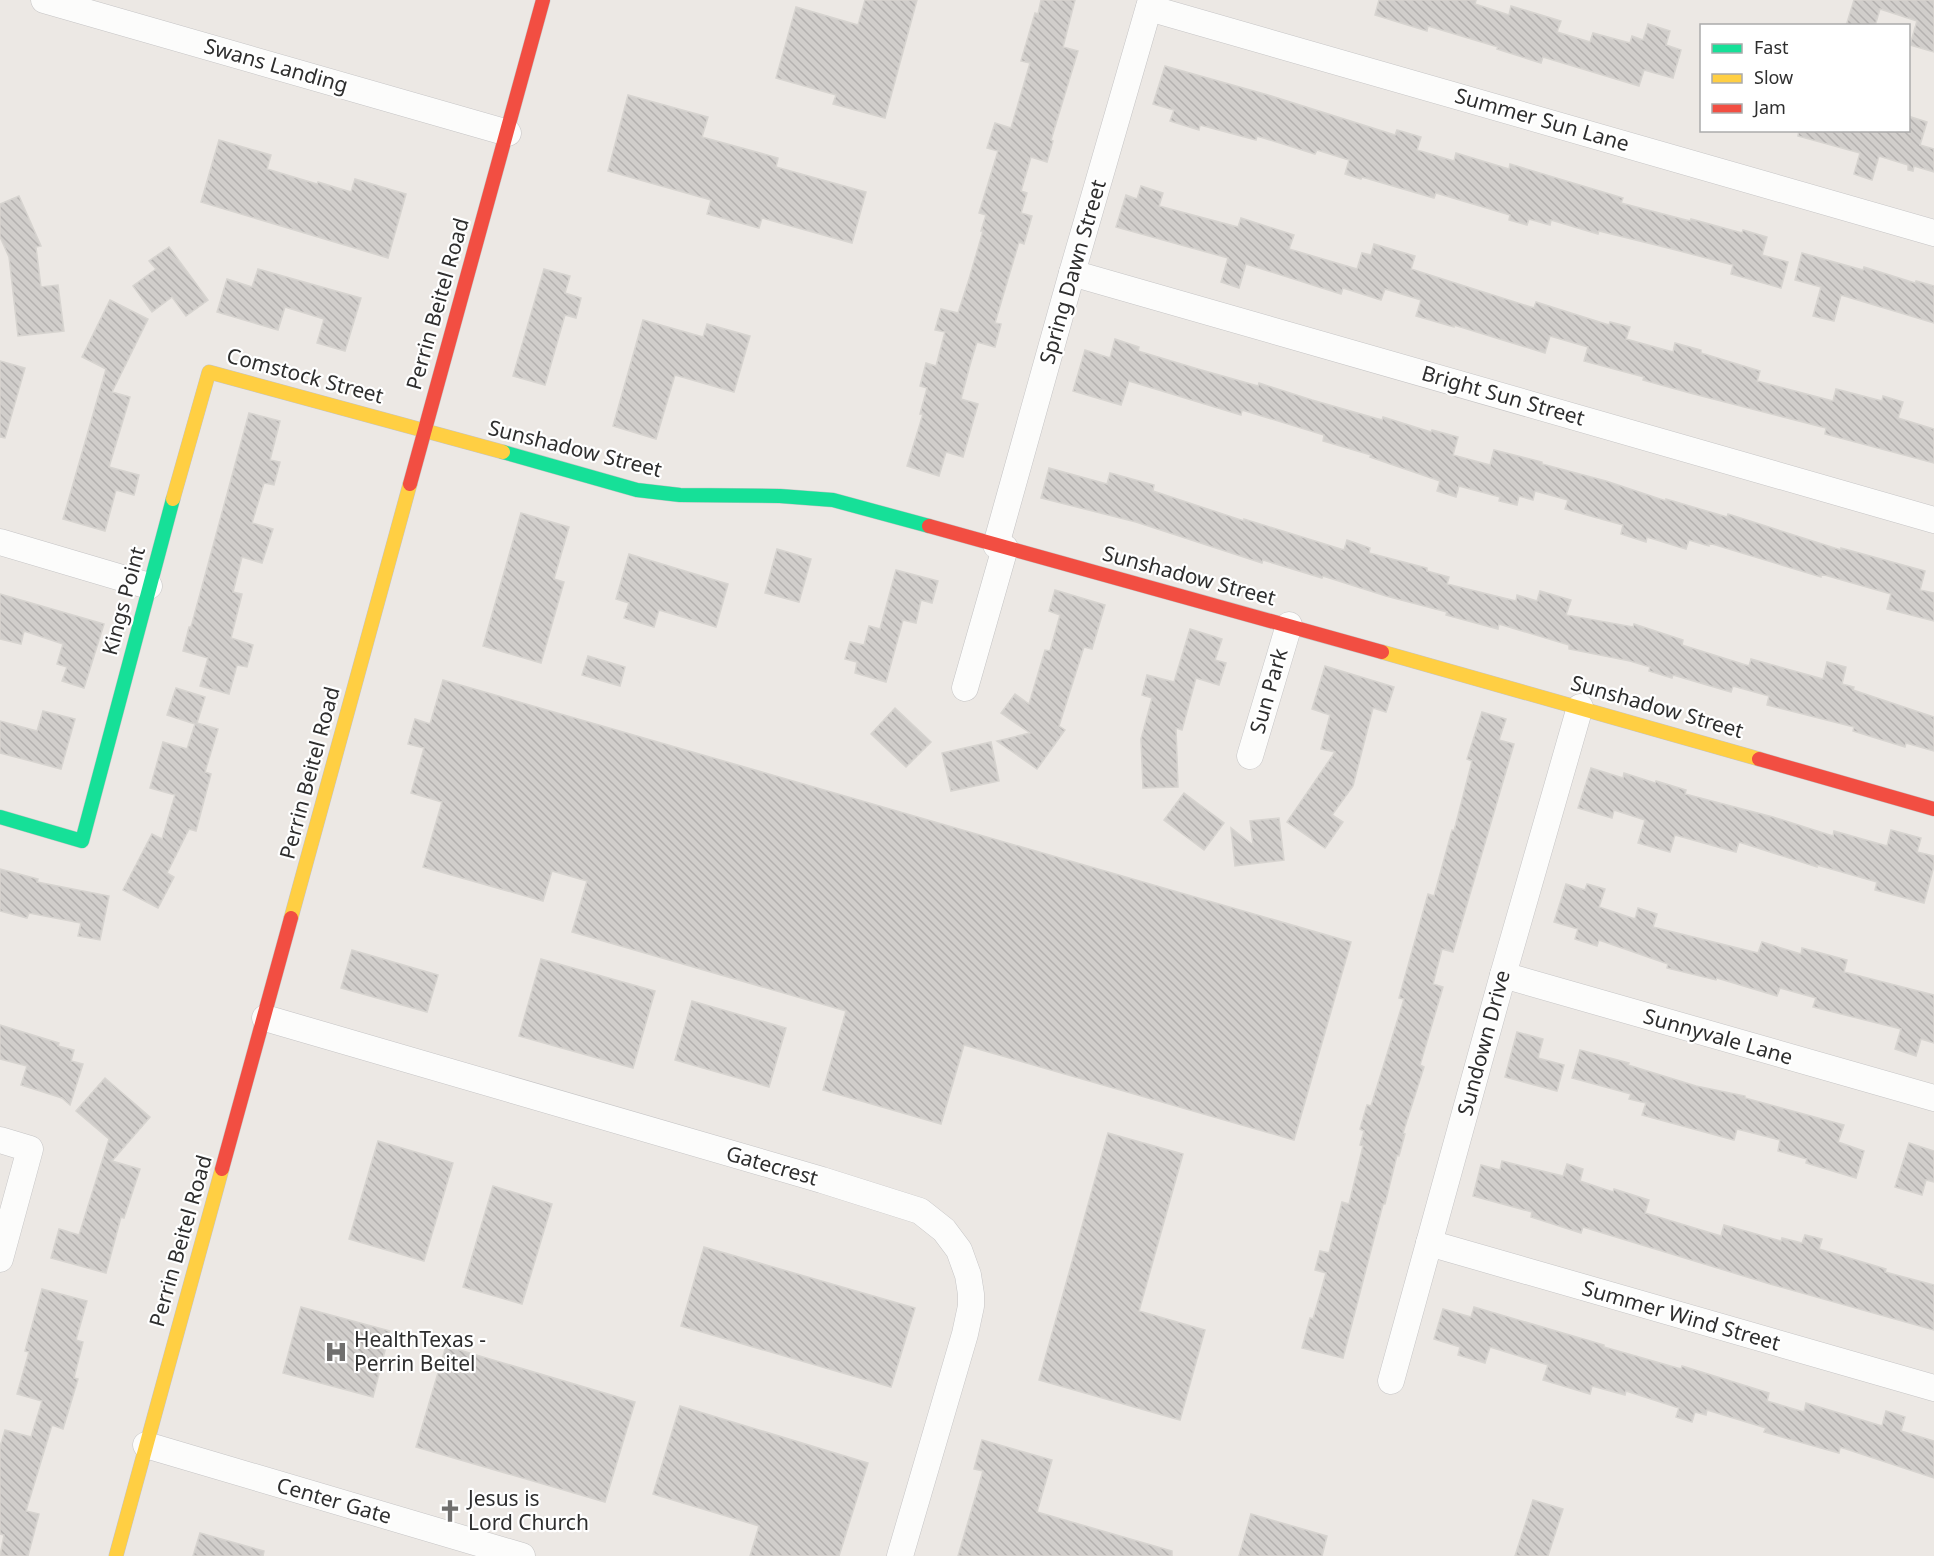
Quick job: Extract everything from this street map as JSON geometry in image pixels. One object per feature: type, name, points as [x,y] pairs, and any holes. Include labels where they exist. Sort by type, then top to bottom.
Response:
[{"type":"street","name":"Swans Landing","points":[[44,0],[508,133]]},
{"type":"street","name":"Perrin Beitel Road","points":[[117,1556],[543,0]]},
{"type":"street","name":"Summer Sun Lane","points":[[1150,4],[1934,233]]},
{"type":"street","name":"Spring Dawn Street","points":[[965,688],[1072,273],[1150,4]]},
{"type":"street","name":"Bright Sun Street","points":[[1072,273],[1934,520]]},
{"type":"street","name":"Comstock Street","points":[[209,372],[425,429]]},
{"type":"street","name":"Kings Point","points":[[0,817],[82,841],[149,586],[209,372]]},
{"type":"street","name":"Sunshadow Street","points":[[425,429],[637,490],[680,495],[780,496],[832,500],[1289,625],[1934,809]]},
{"type":"street","points":[[0,542],[149,586]]},
{"type":"street","name":"Sun Park","points":[[1250,756],[1289,625]]},
{"type":"street","name":"Sundown Drive","points":[[1391,1381],[1580,707]]},
{"type":"street","name":"Sunnyvale Lane","points":[[1503,975],[1934,1098]]},
{"type":"street","name":"Gatecrest","points":[[265,1018],[822,1180],[920,1211],[944,1230],[959,1250],[968,1275],[971,1306],[965,1334],[900,1556]]},
{"type":"street","points":[[0,1140],[30,1149],[0,1259]]},
{"type":"street","name":"Summer Wind Street","points":[[1429,1243],[1934,1388]]},
{"type":"street","name":"Center Gate","points":[[146,1445],[522,1556]]},
{"type":"building","points":[[865,0],[917,0],[885,118],[833,104],[836,95],[776,78],[796,7],[858,25]]},
{"type":"building","points":[[1041,0],[1075,0],[1063,47],[1078,51],[1051,140],[1053,141],[1047,162],[1031,157],[1021,191],[1027,193],[1021,213],[1032,216],[1024,244],[1019,242],[995,323],[1001,324],[995,347],[977,342],[970,365],[961,399],[978,404],[963,457],[946,452],[939,476],[907,466],[923,414],[920,414],[927,388],[920,386],[926,363],[936,366],[945,332],[935,330],[941,309],[958,313],[969,279],[986,215],[979,213],[998,151],[987,148],[995,123],[1011,128],[1030,63],[1021,61]]},
{"type":"building","points":[[1379,0],[1476,0],[1475,4],[1509,15],[1511,6],[1561,21],[1557,32],[1590,42],[1593,33],[1630,43],[1632,36],[1643,40],[1648,24],[1670,31],[1666,45],[1681,50],[1673,78],[1644,70],[1639,86],[1543,57],[1541,63],[1497,49],[1498,47],[1428,26],[1427,31],[1375,15]]},
{"type":"building","points":[[1854,0],[1934,0],[1934,52],[1910,45],[1917,21],[1880,9],[1876,24],[1847,24]]},
{"type":"building","points":[[1165,66],[1268,95],[1395,135],[1397,130],[1421,137],[1417,150],[1454,161],[1456,153],[1509,169],[1510,164],[1623,198],[1621,203],[1690,221],[1691,219],[1742,233],[1743,230],[1767,237],[1762,255],[1788,262],[1781,288],[1731,274],[1733,265],[1672,249],[1599,231],[1598,234],[1551,220],[1550,225],[1529,219],[1527,225],[1509,220],[1510,215],[1436,193],[1434,198],[1362,177],[1361,179],[1345,174],[1349,160],[1317,150],[1315,154],[1257,136],[1256,140],[1200,125],[1199,130],[1170,121],[1174,110],[1153,104]]},
{"type":"building","points":[[628,95],[708,117],[702,137],[778,158],[776,167],[866,192],[852,243],[762,218],[759,228],[707,214],[711,200],[608,171]]},
{"type":"building","points":[[1910,117],[1927,122],[1920,145],[1934,149],[1934,172],[1914,166],[1913,171],[1908,170],[1908,165],[1879,156],[1872,180],[1854,174],[1860,153],[1798,136],[1799,132],[1910,132]]},
{"type":"building","points":[[219,140],[271,155],[267,169],[317,184],[318,182],[351,192],[355,179],[406,194],[388,258],[201,202]]},
{"type":"building","points":[[1141,186],[1163,193],[1159,206],[1238,227],[1241,218],[1294,235],[1289,249],[1357,269],[1362,253],[1371,255],[1374,244],[1415,256],[1411,269],[1534,308],[1536,302],[1609,325],[1610,322],[1630,327],[1626,339],[1673,352],[1675,343],[1701,350],[1701,353],[1760,371],[1757,381],[1833,401],[1836,389],[1882,401],[1883,396],[1903,402],[1898,418],[1934,429],[1934,463],[1825,434],[1826,428],[1643,380],[1644,377],[1584,361],[1588,347],[1550,336],[1545,353],[1454,325],[1454,327],[1416,316],[1421,300],[1385,289],[1381,300],[1343,288],[1341,294],[1246,264],[1239,288],[1221,282],[1228,258],[1116,227],[1126,195],[1137,199]]},
{"type":"building","points":[[19,196],[41,246],[36,247],[41,287],[58,285],[64,331],[18,336],[9,257],[0,237],[0,204]]},
{"type":"building","points":[[169,247],[208,300],[186,316],[172,297],[152,312],[133,286],[156,269],[149,261]]},
{"type":"building","points":[[1802,253],[1934,286],[1934,323],[1841,295],[1834,321],[1813,316],[1821,287],[1795,280]]},
{"type":"building","points":[[258,269],[361,298],[345,351],[317,343],[324,319],[285,307],[278,330],[217,312],[227,279],[252,287]]},
{"type":"building","points":[[544,269],[570,276],[565,293],[581,298],[576,318],[565,315],[545,385],[513,376]]},
{"type":"building","points":[[110,300],[148,319],[112,392],[130,397],[109,467],[139,475],[134,495],[116,490],[105,531],[63,519],[106,369],[82,357]]},
{"type":"building","points":[[643,320],[703,337],[707,324],[750,336],[734,392],[675,375],[656,439],[613,426]]},
{"type":"building","points":[[1115,339],[1139,347],[1138,351],[1198,369],[1258,386],[1259,383],[1382,420],[1383,417],[1431,432],[1432,430],[1458,437],[1453,455],[1490,465],[1494,450],[1542,462],[1542,464],[1606,481],[1666,501],[1666,499],[1727,517],[1728,514],[1841,550],[1841,548],[1925,571],[1920,590],[1934,593],[1934,621],[1887,609],[1891,594],[1821,574],[1821,577],[1709,543],[1709,546],[1689,540],[1686,549],[1647,537],[1646,542],[1621,534],[1623,525],[1565,509],[1568,500],[1535,491],[1533,500],[1519,496],[1517,505],[1499,501],[1500,497],[1459,486],[1456,497],[1437,491],[1440,481],[1370,457],[1371,455],[1323,441],[1324,435],[1242,410],[1241,415],[1129,381],[1121,405],[1073,391],[1085,350],[1110,358]]},
{"type":"building","points":[[0,361],[25,368],[5,438],[0,437]]},
{"type":"building","points":[[249,413],[280,421],[270,460],[280,462],[274,485],[264,483],[252,523],[273,529],[262,563],[242,557],[233,592],[242,594],[231,638],[253,645],[247,667],[237,665],[229,694],[200,686],[208,658],[183,651]]},
{"type":"building","points":[[1049,468],[1107,484],[1110,473],[1154,485],[1153,491],[1244,521],[1244,519],[1344,550],[1347,540],[1370,548],[1369,553],[1427,568],[1427,571],[1449,577],[1447,584],[1516,601],[1517,595],[1537,601],[1540,591],[1571,600],[1566,615],[1633,627],[1634,624],[1683,640],[1682,645],[1749,666],[1751,659],[1823,679],[1827,662],[1846,667],[1842,684],[1854,687],[1853,690],[1934,717],[1934,751],[1906,743],[1905,747],[1853,731],[1854,727],[1767,705],[1769,696],[1733,686],[1731,692],[1673,675],[1672,678],[1649,671],[1650,667],[1630,661],[1569,649],[1569,645],[1499,624],[1498,629],[1446,615],[1447,612],[1323,576],[1322,578],[1263,560],[1262,563],[1136,522],[1041,498]]},
{"type":"building","points":[[521,513],[569,527],[554,579],[564,582],[541,663],[483,646]]},
{"type":"building","points":[[777,549],[811,559],[799,602],[765,593]]},
{"type":"building","points":[[629,554],[728,584],[716,627],[659,610],[654,627],[624,618],[629,603],[616,599]]},
{"type":"building","points":[[896,570],[938,581],[932,603],[921,600],[916,623],[903,620],[886,682],[855,673],[857,662],[845,659],[850,642],[864,645],[869,626],[880,629]]},
{"type":"building","points":[[1055,590],[1105,605],[1092,649],[1084,647],[1059,726],[1065,730],[1037,769],[997,741],[1030,733],[1001,713],[1015,694],[1029,704],[1045,650],[1050,651],[1060,615],[1049,611]]},
{"type":"building","points":[[0,594],[104,624],[84,688],[62,681],[67,667],[57,664],[63,644],[24,631],[21,644],[0,639]]},
{"type":"building","points":[[1190,629],[1222,639],[1215,660],[1226,663],[1219,685],[1196,678],[1182,730],[1176,728],[1178,787],[1143,788],[1141,739],[1152,698],[1142,695],[1147,675],[1174,682]]},
{"type":"building","points":[[588,656],[625,667],[620,686],[582,675]]},
{"type":"building","points":[[1325,666],[1394,687],[1386,712],[1373,708],[1353,786],[1332,815],[1343,822],[1325,848],[1287,822],[1335,752],[1321,749],[1330,715],[1312,709]]},
{"type":"building","points":[[443,680],[1351,942],[1294,1140],[964,1045],[941,1124],[823,1090],[846,1011],[572,932],[587,881],[552,871],[543,901],[423,867],[442,802],[411,793],[424,748],[408,744],[415,719],[430,724]]},
{"type":"building","points":[[176,688],[205,697],[197,723],[218,729],[205,772],[211,774],[196,831],[189,829],[167,873],[174,877],[158,908],[123,890],[152,834],[162,839],[175,795],[150,788],[163,742],[187,749],[195,724],[167,715]]},
{"type":"building","points":[[895,708],[931,742],[906,767],[871,734]]},
{"type":"building","points":[[43,711],[75,719],[61,769],[0,753],[0,721],[37,731]]},
{"type":"building","points":[[1482,712],[1506,719],[1499,740],[1514,744],[1453,952],[1442,949],[1433,984],[1443,987],[1420,1065],[1424,1067],[1403,1133],[1405,1134],[1399,1156],[1397,1155],[1385,1204],[1383,1204],[1343,1358],[1302,1348],[1326,1273],[1315,1270],[1320,1251],[1329,1253],[1342,1202],[1349,1204],[1363,1146],[1360,1145],[1364,1131],[1360,1129],[1367,1105],[1371,1106],[1404,999],[1399,998],[1428,894],[1434,896],[1452,830],[1454,831],[1472,761],[1467,759]]},
{"type":"building","points":[[991,742],[999,781],[951,791],[942,753]]},
{"type":"building","points":[[1591,768],[1623,778],[1624,773],[1655,783],[1656,781],[1686,790],[1685,794],[1773,817],[1833,836],[1834,831],[1887,846],[1891,830],[1921,838],[1917,852],[1934,856],[1934,866],[1924,903],[1875,890],[1877,882],[1817,865],[1817,867],[1739,842],[1736,852],[1675,835],[1670,852],[1638,843],[1645,820],[1614,810],[1612,818],[1578,808]]},
{"type":"building","points":[[1184,793],[1224,823],[1204,850],[1164,820]]},
{"type":"building","points":[[1279,818],[1284,860],[1235,866],[1231,828],[1253,845],[1250,821]]},
{"type":"building","points":[[0,869],[38,879],[37,882],[109,896],[100,940],[78,936],[81,923],[29,913],[27,918],[0,911]]},
{"type":"building","points":[[1566,884],[1585,890],[1587,884],[1605,889],[1599,907],[1635,919],[1638,908],[1657,914],[1653,927],[1758,953],[1762,942],[1801,954],[1802,948],[1847,960],[1844,972],[1934,995],[1934,1043],[1921,1039],[1916,1056],[1895,1049],[1901,1029],[1813,1007],[1816,998],[1780,988],[1777,996],[1717,978],[1716,980],[1667,968],[1668,964],[1599,940],[1597,946],[1575,939],[1578,929],[1554,922]]},
{"type":"building","points":[[352,950],[438,975],[427,1012],[341,988]]},
{"type":"building","points":[[541,959],[655,991],[633,1068],[519,1036]]},
{"type":"building","points":[[692,1001],[786,1028],[769,1087],[675,1060]]},
{"type":"building","points":[[0,1025],[59,1043],[58,1046],[74,1050],[71,1061],[83,1064],[70,1105],[62,1098],[21,1085],[27,1066],[0,1059]]},
{"type":"building","points":[[1517,1032],[1543,1039],[1538,1058],[1564,1065],[1557,1091],[1505,1077]]},
{"type":"building","points":[[1580,1050],[1629,1063],[1628,1065],[1696,1086],[1745,1096],[1745,1098],[1844,1125],[1838,1142],[1864,1151],[1856,1178],[1806,1163],[1807,1159],[1778,1151],[1780,1140],[1737,1129],[1734,1140],[1642,1115],[1646,1103],[1629,1099],[1631,1094],[1572,1078]]},
{"type":"building","points":[[105,1078],[150,1117],[112,1161],[140,1169],[124,1218],[121,1217],[106,1273],[51,1258],[59,1229],[79,1235],[109,1139],[76,1111]]},
{"type":"building","points":[[1108,1133],[1183,1154],[1139,1311],[1205,1330],[1180,1420],[1039,1380]]},
{"type":"building","points":[[378,1141],[453,1163],[424,1261],[349,1239]]},
{"type":"building","points":[[1909,1143],[1934,1151],[1934,1182],[1926,1180],[1922,1195],[1895,1187]]},
{"type":"building","points":[[1502,1161],[1563,1176],[1567,1164],[1583,1169],[1580,1181],[1613,1192],[1614,1189],[1649,1200],[1645,1213],[1721,1236],[1724,1225],[1781,1241],[1782,1238],[1802,1243],[1805,1235],[1822,1239],[1819,1249],[1886,1269],[1885,1272],[1934,1285],[1934,1330],[1770,1284],[1583,1227],[1581,1233],[1531,1217],[1532,1212],[1473,1196],[1481,1165],[1500,1170]]},
{"type":"building","points":[[493,1186],[552,1204],[522,1304],[463,1287]]},
{"type":"building","points":[[704,1247],[915,1308],[891,1387],[681,1326]]},
{"type":"building","points":[[42,1289],[87,1301],[76,1340],[83,1342],[74,1378],[78,1379],[63,1429],[52,1425],[26,1511],[39,1514],[28,1556],[0,1556],[4,1535],[0,1534],[0,1447],[5,1430],[31,1437],[42,1401],[17,1394],[29,1352],[25,1351]]},
{"type":"building","points":[[301,1307],[390,1331],[373,1397],[283,1373]]},
{"type":"building","points":[[1474,1307],[1604,1345],[1604,1347],[1681,1369],[1682,1366],[1769,1393],[1767,1401],[1804,1412],[1806,1403],[1882,1426],[1886,1411],[1905,1417],[1901,1431],[1934,1441],[1934,1478],[1840,1447],[1839,1453],[1764,1432],[1766,1428],[1707,1410],[1706,1415],[1695,1412],[1692,1422],[1676,1417],[1679,1408],[1626,1391],[1625,1395],[1592,1386],[1590,1394],[1543,1380],[1548,1365],[1490,1347],[1485,1363],[1458,1355],[1460,1347],[1434,1339],[1443,1309],[1471,1317]]},
{"type":"building","points":[[446,1346],[635,1402],[605,1502],[416,1447]]},
{"type":"building","points":[[680,1406],[868,1463],[839,1556],[750,1556],[759,1526],[653,1494]]},
{"type":"building","points":[[982,1440],[1052,1460],[1037,1512],[1172,1551],[1172,1556],[958,1556],[983,1471],[974,1469]]},
{"type":"building","points":[[1533,1500],[1563,1509],[1548,1556],[1515,1556]]},
{"type":"building","points":[[1251,1514],[1327,1536],[1322,1556],[1239,1556]]},
{"type":"building","points":[[200,1533],[264,1551],[263,1556],[193,1556]]},
{"type":"traffic: fast","points":[[503,452],[637,490],[680,495],[780,496],[833,500],[929,526]]},
{"type":"traffic: fast","points":[[0,817],[82,841],[173,499]]},
{"type":"traffic: slow","points":[[173,499],[209,372],[503,452]]},
{"type":"traffic: slow","points":[[291,918],[410,484]]},
{"type":"traffic: slow","points":[[1382,652],[1759,759]]},
{"type":"traffic: slow","points":[[116,1556],[222,1169]]},
{"type":"traffic: jam","points":[[410,484],[543,0]]},
{"type":"traffic: jam","points":[[929,526],[1382,652]]},
{"type":"traffic: jam","points":[[1759,759],[1934,809]]},
{"type":"traffic: jam","points":[[222,1169],[291,918]]},
{"type":"place","name":"HealthTexas - Perrin Beitel","points":[[336,1352]]},
{"type":"place","name":"Jesus is Lord Church","points":[[450,1511]]}]
